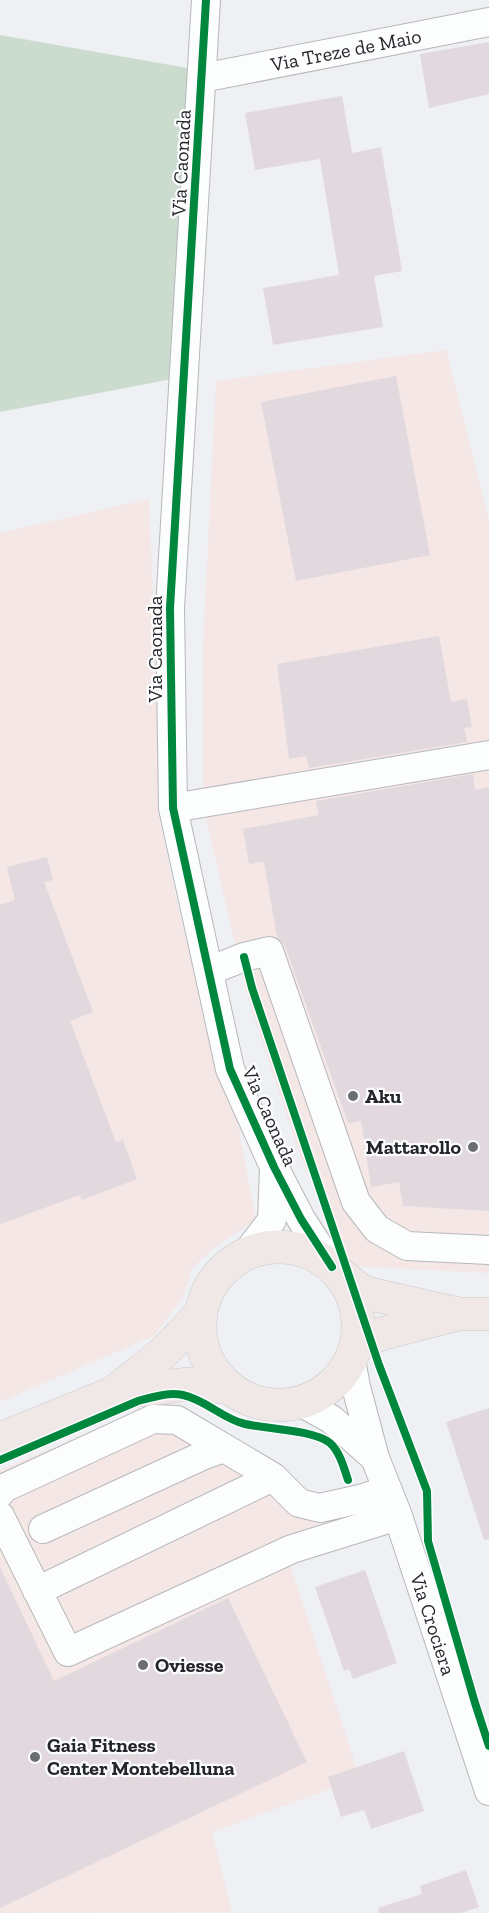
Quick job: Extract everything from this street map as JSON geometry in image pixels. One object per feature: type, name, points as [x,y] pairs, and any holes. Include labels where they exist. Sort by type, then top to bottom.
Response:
[{"type":"main road","points":[[334,1269],[349,1288],[357,1312],[358,1334],[354,1352],[339,1378],[323,1392],[302,1403],[282,1406],[251,1401],[227,1387],[208,1363],[200,1337],[200,1315],[204,1299],[212,1283],[228,1265],[246,1254],[273,1247],[308,1252],[334,1269],[362,1291],[474,1314]]},
{"type":"main road","points":[[354,1352],[381,1334],[474,1314]]},
{"type":"main road","points":[[114,1393],[162,1354],[200,1315]]},
{"type":"main road","points":[[0,1439],[114,1393],[189,1384],[227,1387]]},
{"type":"street","name":"Via Caonada","points":[[206,0],[170,608],[173,808],[230,1069],[274,1167],[301,1219],[334,1269]]},
{"type":"street","name":"Via Treze de Maio","points":[[202,78],[489,22]]},
{"type":"street","points":[[173,808],[489,755]]},
{"type":"street","points":[[209,971],[244,957],[268,951],[356,1202],[377,1229],[407,1246],[489,1250]]},
{"type":"street","name":"Via Caonada","points":[[246,1254],[272,1220],[274,1167]]},
{"type":"street","name":"Via Crociera","points":[[354,1352],[356,1388],[375,1458],[398,1516],[489,1791]]},
{"type":"street","name":"Via Crociera","points":[[302,1403],[331,1419],[375,1458]]},
{"type":"street","points":[[0,1493],[4,1488],[153,1419],[177,1420],[273,1477],[299,1503],[320,1509],[388,1490]]},
{"type":"street","points":[[43,1529],[224,1448]]},
{"type":"street","points":[[38,1591],[273,1477]]},
{"type":"street","points":[[292,1549],[299,1503]]},
{"type":"street","points":[[0,1516],[68,1652],[292,1549],[398,1516]]},
{"type":"shaded area","points":[[446,350],[489,521],[489,1273],[349,1266],[301,1158],[247,995],[203,806],[203,647],[216,381]]},
{"type":"shaded area","points":[[149,499],[158,725],[158,812],[181,920],[204,1007],[233,1099],[256,1220],[213,1248],[192,1268],[183,1297],[154,1336],[0,1402],[0,533]]},
{"type":"shaded area","points":[[167,1400],[377,1535],[290,1565],[360,1778],[212,1832],[232,1912],[0,1913],[0,1470]]},
{"type":"green space","points":[[0,35],[193,69],[172,379],[0,412]]},
{"type":"building","points":[[489,42],[489,94],[429,108],[420,54]]},
{"type":"building","points":[[342,96],[352,153],[381,147],[402,271],[374,276],[383,327],[273,345],[263,288],[339,275],[320,159],[255,170],[245,113]]},
{"type":"building","points":[[396,376],[430,555],[296,581],[261,402]]},
{"type":"building","points":[[439,636],[451,702],[467,699],[472,727],[464,728],[467,742],[309,768],[306,756],[289,759],[277,664]]},
{"type":"building","points":[[473,774],[475,790],[489,787],[489,1211],[403,1206],[399,1182],[371,1187],[361,1121],[348,1123],[285,946],[277,937],[264,862],[249,864],[243,829],[319,815],[316,801]]},
{"type":"building","points":[[47,857],[53,880],[44,882],[93,1012],[70,1021],[116,1142],[123,1140],[137,1179],[82,1200],[80,1195],[0,1224],[0,905],[15,900],[7,867]]},
{"type":"building","points":[[489,1408],[489,1539],[484,1540],[446,1422]]},
{"type":"building","points":[[0,1567],[54,1681],[228,1598],[307,1762],[0,1908]]},
{"type":"building","points":[[365,1570],[397,1663],[353,1679],[349,1669],[344,1671],[315,1587]]},
{"type":"building","points":[[404,1751],[424,1811],[371,1829],[364,1810],[341,1817],[328,1777]]},
{"type":"building","points":[[466,1870],[479,1907],[461,1913],[379,1913],[378,1908],[422,1894],[420,1886]]},
{"type":"cycle path","points":[[206,0],[170,608],[173,808],[230,1069],[274,1167],[301,1219],[332,1267]]},
{"type":"cycle path","points":[[244,957],[252,988],[379,1365],[427,1491],[428,1541],[489,1746]]},
{"type":"cycle path","points":[[0,1460],[138,1401],[160,1395],[177,1394],[191,1397],[237,1422],[313,1435],[323,1439],[330,1443],[336,1451],[348,1480]]},
{"type":"place","name":"Aku","points":[[353,1096]]},
{"type":"place","name":"Mattarollo","points":[[473,1147]]},
{"type":"place","name":"Oviesse","points":[[143,1665]]},
{"type":"place","name":"Gaia Fitness Center Montebelluna","points":[[35,1757]]}]
